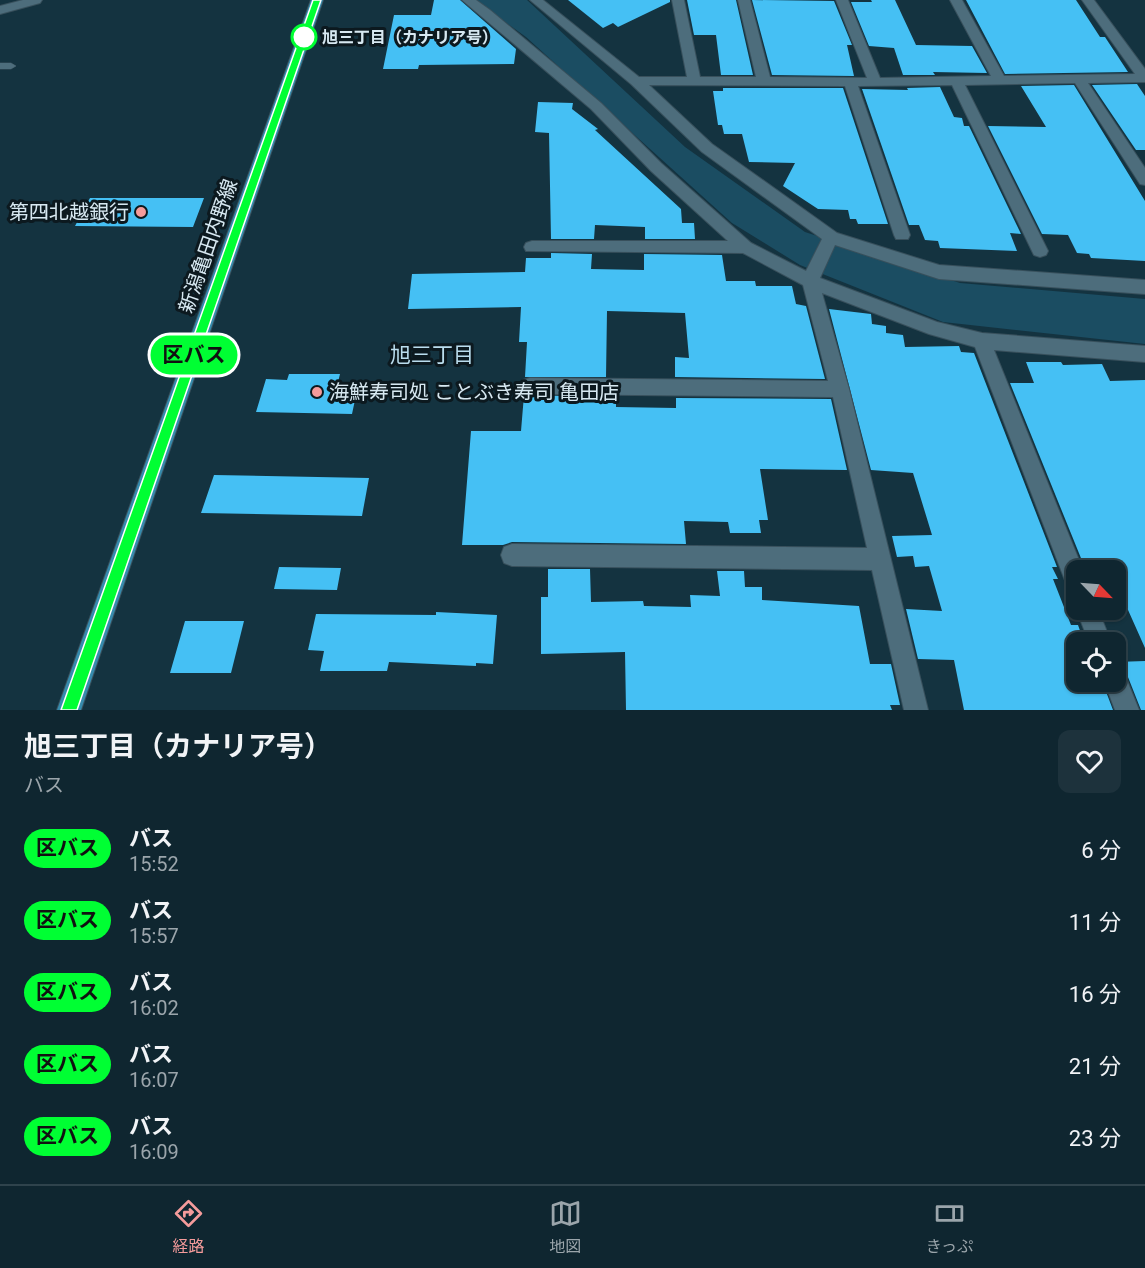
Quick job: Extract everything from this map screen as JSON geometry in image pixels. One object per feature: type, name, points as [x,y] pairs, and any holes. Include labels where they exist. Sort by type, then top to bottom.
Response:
[{"type":"main road","name":"新潟亀田内野線","points":[[69,710],[317,0]]},
{"type":"street","points":[[0,10],[36,0]]},
{"type":"street","points":[[468,0],[596,106],[656,167],[745,247],[810,281],[935,328],[982,340],[1145,354]]},
{"type":"street","points":[[536,0],[636,81],[707,148],[831,237],[939,272],[1145,287]]},
{"type":"street","points":[[678,0],[694,81]]},
{"type":"street","points":[[744,0],[764,81]]},
{"type":"street","points":[[842,0],[875,82]]},
{"type":"street","points":[[956,0],[1000,80]]},
{"type":"street","points":[[1088,0],[1145,78]]},
{"type":"street","points":[[1078,78],[1145,180]]},
{"type":"street","points":[[636,81],[875,82],[1145,78]]},
{"type":"street","points":[[956,80],[1040,251]]},
{"type":"street","points":[[850,82],[902,235]]},
{"type":"street","points":[[831,237],[810,281],[840,388],[916,710]]},
{"type":"street","points":[[532,247],[745,247]]},
{"type":"street","points":[[982,340],[1068,560]]},
{"type":"street","points":[[530,386],[840,388]]},
{"type":"street","points":[[512,555],[880,559]]},
{"type":"street","points":[[1120,692],[1127,710]]},
{"type":"shaded area","points":[[475,0],[527,0],[685,147],[805,232],[960,283],[1145,299],[1145,344],[943,322],[800,265],[732,223],[526,37]]},
{"type":"building","points":[[434,0],[460,0],[516,49],[514,64],[419,65],[418,69],[383,69],[394,15],[431,15]]},
{"type":"building","points":[[568,0],[670,0],[670,2],[618,27],[613,23],[603,28]]},
{"type":"building","points":[[687,0],[736,0],[753,75],[721,75],[716,35],[694,35]]},
{"type":"building","points":[[752,0],[834,1],[852,45],[847,45],[854,76],[772,75]]},
{"type":"building","points":[[871,0],[895,0],[916,45],[972,46],[987,73],[933,72],[935,75],[903,75],[894,48],[869,46],[851,2],[872,2]]},
{"type":"building","points":[[966,0],[1076,0],[1100,37],[1105,37],[1128,72],[1005,74]]},
{"type":"building","points":[[1137,84],[1145,96],[1145,150],[1136,150],[1092,85]]},
{"type":"building","points":[[1074,85],[1145,201],[1145,261],[1091,258],[1089,254],[1077,253],[1068,235],[1042,234],[988,126],[1046,127],[1021,86]]},
{"type":"building","points":[[940,87],[954,117],[962,118],[964,126],[969,126],[1021,234],[1010,233],[1017,251],[940,248],[938,241],[925,240],[919,225],[909,225],[862,89],[908,90],[907,88]]},
{"type":"building","points":[[723,88],[843,88],[888,224],[858,224],[856,219],[850,219],[848,210],[818,209],[783,186],[795,163],[749,162],[742,134],[724,134],[722,125],[718,125],[713,91],[723,91]]},
{"type":"building","points":[[538,102],[573,103],[572,109],[598,129],[595,130],[681,209],[682,223],[694,223],[695,239],[645,239],[645,227],[595,225],[594,239],[551,239],[549,133],[535,132]]},
{"type":"building","name":"第四北越銀行","points":[[90,198],[204,198],[193,227],[75,226]]},
{"type":"building","points":[[551,253],[592,254],[591,269],[644,270],[644,254],[722,255],[726,281],[755,281],[756,286],[792,286],[796,304],[806,306],[825,379],[675,377],[675,357],[689,358],[685,313],[607,311],[606,377],[525,377],[527,342],[519,342],[521,307],[408,309],[412,274],[525,272],[526,258],[551,258]]},
{"type":"building","points":[[829,309],[871,314],[872,324],[886,326],[886,333],[903,335],[905,347],[959,346],[961,352],[974,353],[1057,567],[1052,567],[1058,579],[1053,579],[1066,612],[1066,620],[1069,620],[1071,625],[1078,625],[1080,632],[1066,632],[1066,692],[1106,692],[1113,710],[964,710],[954,660],[918,659],[906,609],[942,611],[929,566],[915,567],[913,556],[897,557],[892,536],[932,535],[913,473],[871,470]]},
{"type":"building","points":[[1026,362],[1061,362],[1063,365],[1102,364],[1110,381],[1145,380],[1145,648],[1126,605],[1126,560],[1082,560],[1010,383],[1034,383]]},
{"type":"building","points":[[289,374],[340,374],[337,386],[358,386],[352,414],[256,412],[266,379],[287,380]]},
{"type":"building","points":[[524,395],[605,397],[605,401],[616,401],[616,407],[676,408],[676,398],[831,399],[847,470],[760,469],[768,520],[759,520],[761,533],[730,533],[728,522],[684,521],[686,544],[512,542],[503,545],[462,545],[471,431],[521,431]]},
{"type":"building","points":[[214,475],[369,478],[362,516],[201,513]]},
{"type":"building","points":[[279,567],[341,568],[337,590],[274,589]]},
{"type":"building","points":[[548,569],[590,569],[591,602],[643,601],[644,606],[691,607],[690,595],[720,596],[717,571],[744,571],[745,587],[762,587],[762,600],[859,606],[870,664],[891,664],[900,705],[890,705],[892,710],[626,710],[625,652],[541,654],[541,597],[548,597]]},
{"type":"building","points":[[436,612],[497,615],[493,664],[476,663],[476,666],[389,662],[387,671],[320,671],[324,651],[308,650],[316,614],[436,615]]},
{"type":"building","points":[[185,621],[244,621],[231,673],[170,673]]},
{"type":"building","points":[[1145,661],[1145,710],[1141,710],[1126,672],[1126,662]]},
{"type":"bus line","name":"区バス","points":[[69,710],[317,0]]},
{"type":"place","name":"旭三丁目（カナリア号）","points":[[304,37]]},
{"type":"place","name":"第四北越銀行","points":[[141,212]]},
{"type":"place","name":"海鮮寿司処 ことぶき寿司 亀田店","points":[[317,392]]},
{"type":"district","name":"旭三丁目","points":[[432,355]]}]
